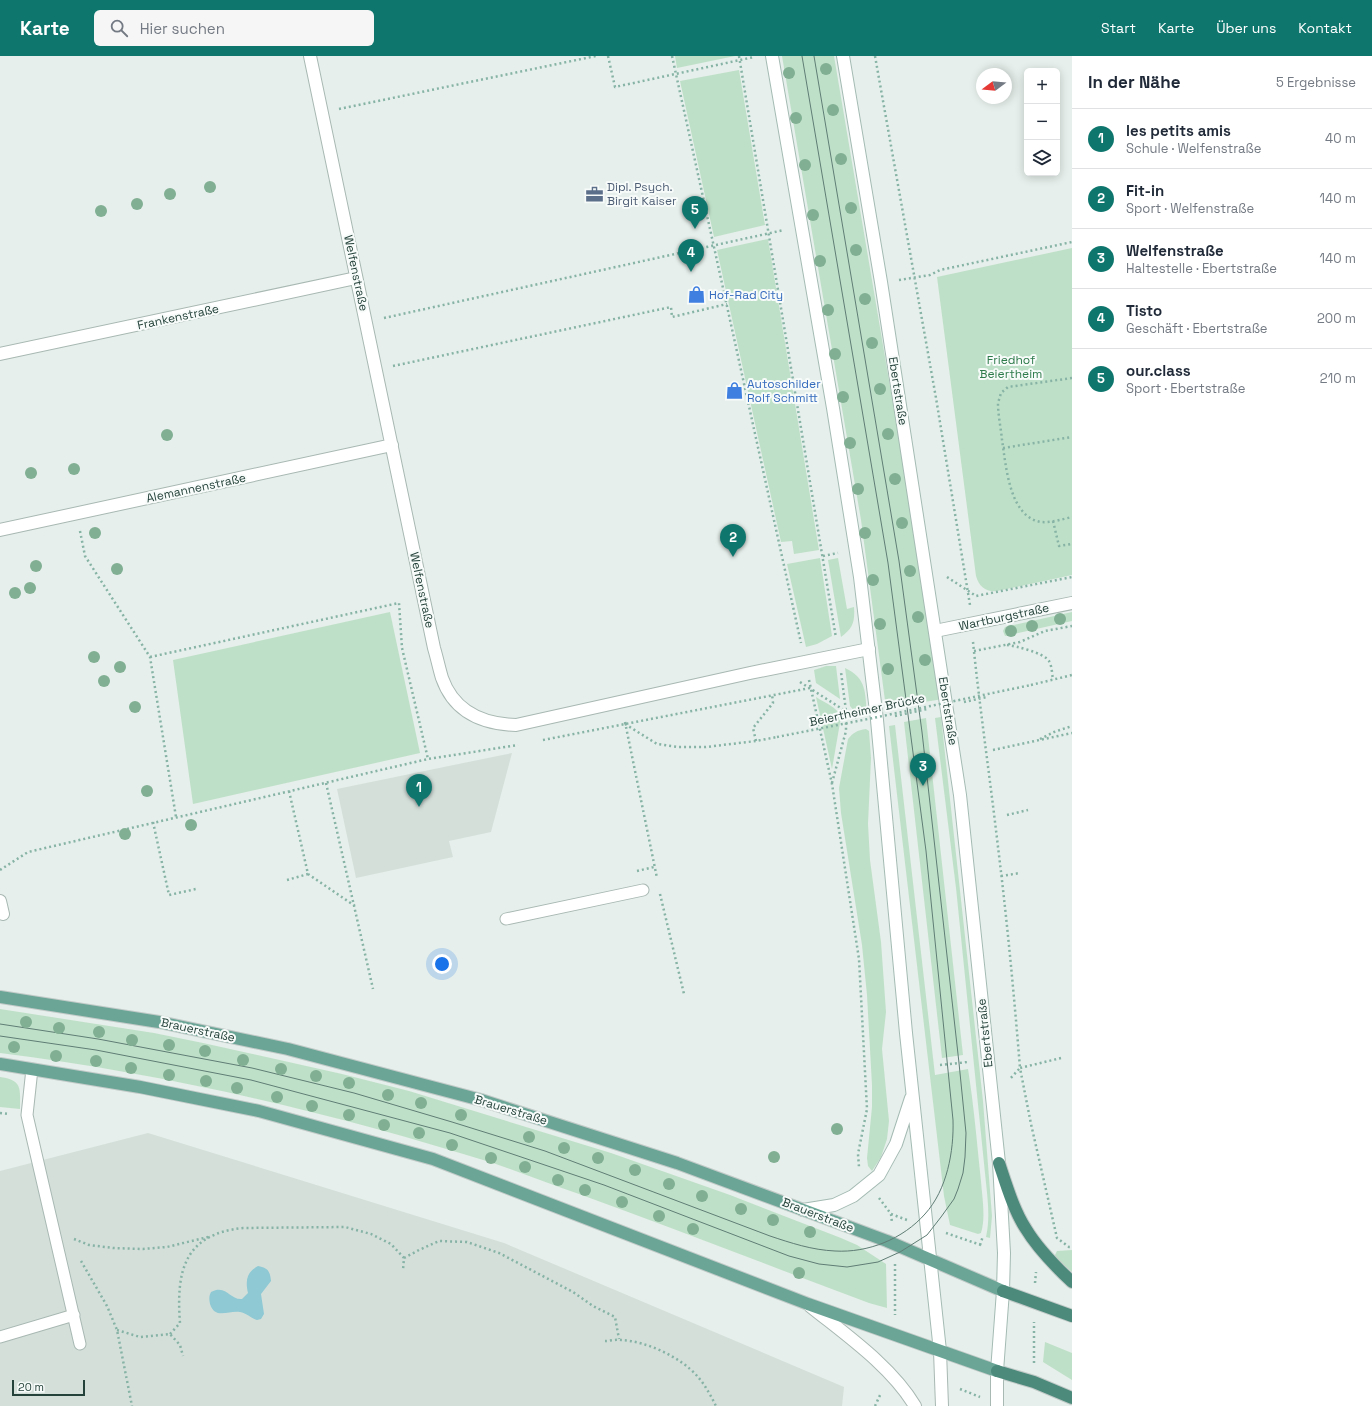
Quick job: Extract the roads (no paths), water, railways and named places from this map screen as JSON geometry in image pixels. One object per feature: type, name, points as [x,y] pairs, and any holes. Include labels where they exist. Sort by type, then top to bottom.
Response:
[{"type":"highway","points":[[999,1164],[1011,1197],[1025,1228],[1043,1252],[1072,1282]]},
{"type":"highway","points":[[1003,1291],[1072,1316]]},
{"type":"highway","points":[[997,1371],[1034,1382],[1072,1398]]},
{"type":"main road","name":"Welfenstraße","points":[[310,56],[323,112],[356,278],[434,648],[442,678],[450,695],[459,706],[470,714],[485,720],[498,724],[516,725],[805,661],[869,649]]},
{"type":"main road","points":[[772,56],[856,549],[869,649],[940,1351],[942,1406]]},
{"type":"main road","name":"Ebertstraße","points":[[843,56],[881,282],[960,795],[999,1164],[1004,1253],[1003,1291],[997,1371],[997,1406]]},
{"type":"main road","name":"Frankenstraße","points":[[0,354],[356,278]]},
{"type":"main road","name":"Alemannenstraße","points":[[0,530],[392,446]]},
{"type":"main road","name":"Wartburgstraße","points":[[935,631],[1072,603]]},
{"type":"main road","points":[[0,902],[3,914]]},
{"type":"main road","name":"Brauerstraße","points":[[0,996],[159,1022],[303,1053],[481,1100],[677,1164],[803,1210],[930,1259],[1003,1291]]},
{"type":"main road","points":[[0,1064],[140,1087],[258,1111],[433,1159],[808,1304],[997,1371]]},
{"type":"main road","points":[[803,1210],[834,1206],[853,1196],[869,1185],[879,1175],[887,1163],[896,1144],[913,1094]]},
{"type":"main road","points":[[808,1304],[883,1366],[895,1378],[915,1406]]},
{"type":"lane","points":[[506,920],[643,890]]},
{"type":"lane","points":[[32,1069],[27,1115],[80,1344]]},
{"type":"lane","points":[[0,1337],[74,1315]]},
{"type":"water","points":[[258,1266],[268,1270],[271,1281],[261,1294],[264,1314],[261,1319],[257,1320],[240,1312],[219,1313],[212,1309],[209,1301],[210,1296],[211,1292],[216,1290],[224,1291],[238,1299],[242,1299],[248,1293],[247,1280],[249,1274]]},
{"type":"tram line","points":[[0,1024],[98,1039],[252,1068],[354,1093],[545,1151],[770,1236],[810,1248],[847,1251],[872,1247],[884,1243],[906,1231],[925,1214],[939,1194],[944,1182],[948,1170],[953,1132],[926,851],[888,563],[802,56]]},
{"type":"tram line","points":[[0,1036],[96,1050],[251,1080],[450,1133],[604,1185],[789,1256],[819,1264],[847,1267],[878,1262],[900,1252],[927,1235],[954,1199],[958,1189],[963,1173],[966,1133],[922,732],[899,561],[814,56]]},
{"type":"place","name":"Dipl. Psych. Birgit Kaiser","points":[[594,194]]},
{"type":"place","name":"our.class","points":[[695,229]]},
{"type":"place","name":"Tisto","points":[[691,272]]},
{"type":"place","name":"Hof-Rad City","points":[[696,295]]},
{"type":"place","name":"Autoschilder Rolf Schmitt","points":[[734,391]]},
{"type":"place","name":"Fit-in","points":[[733,557]]},
{"type":"place","name":"Welfenstraße","points":[[923,786]]},
{"type":"place","name":"les petits amis","points":[[419,807]]},
{"type":"park label","name":"Friedhof Beiertheim","points":[[1011,367]]}]
